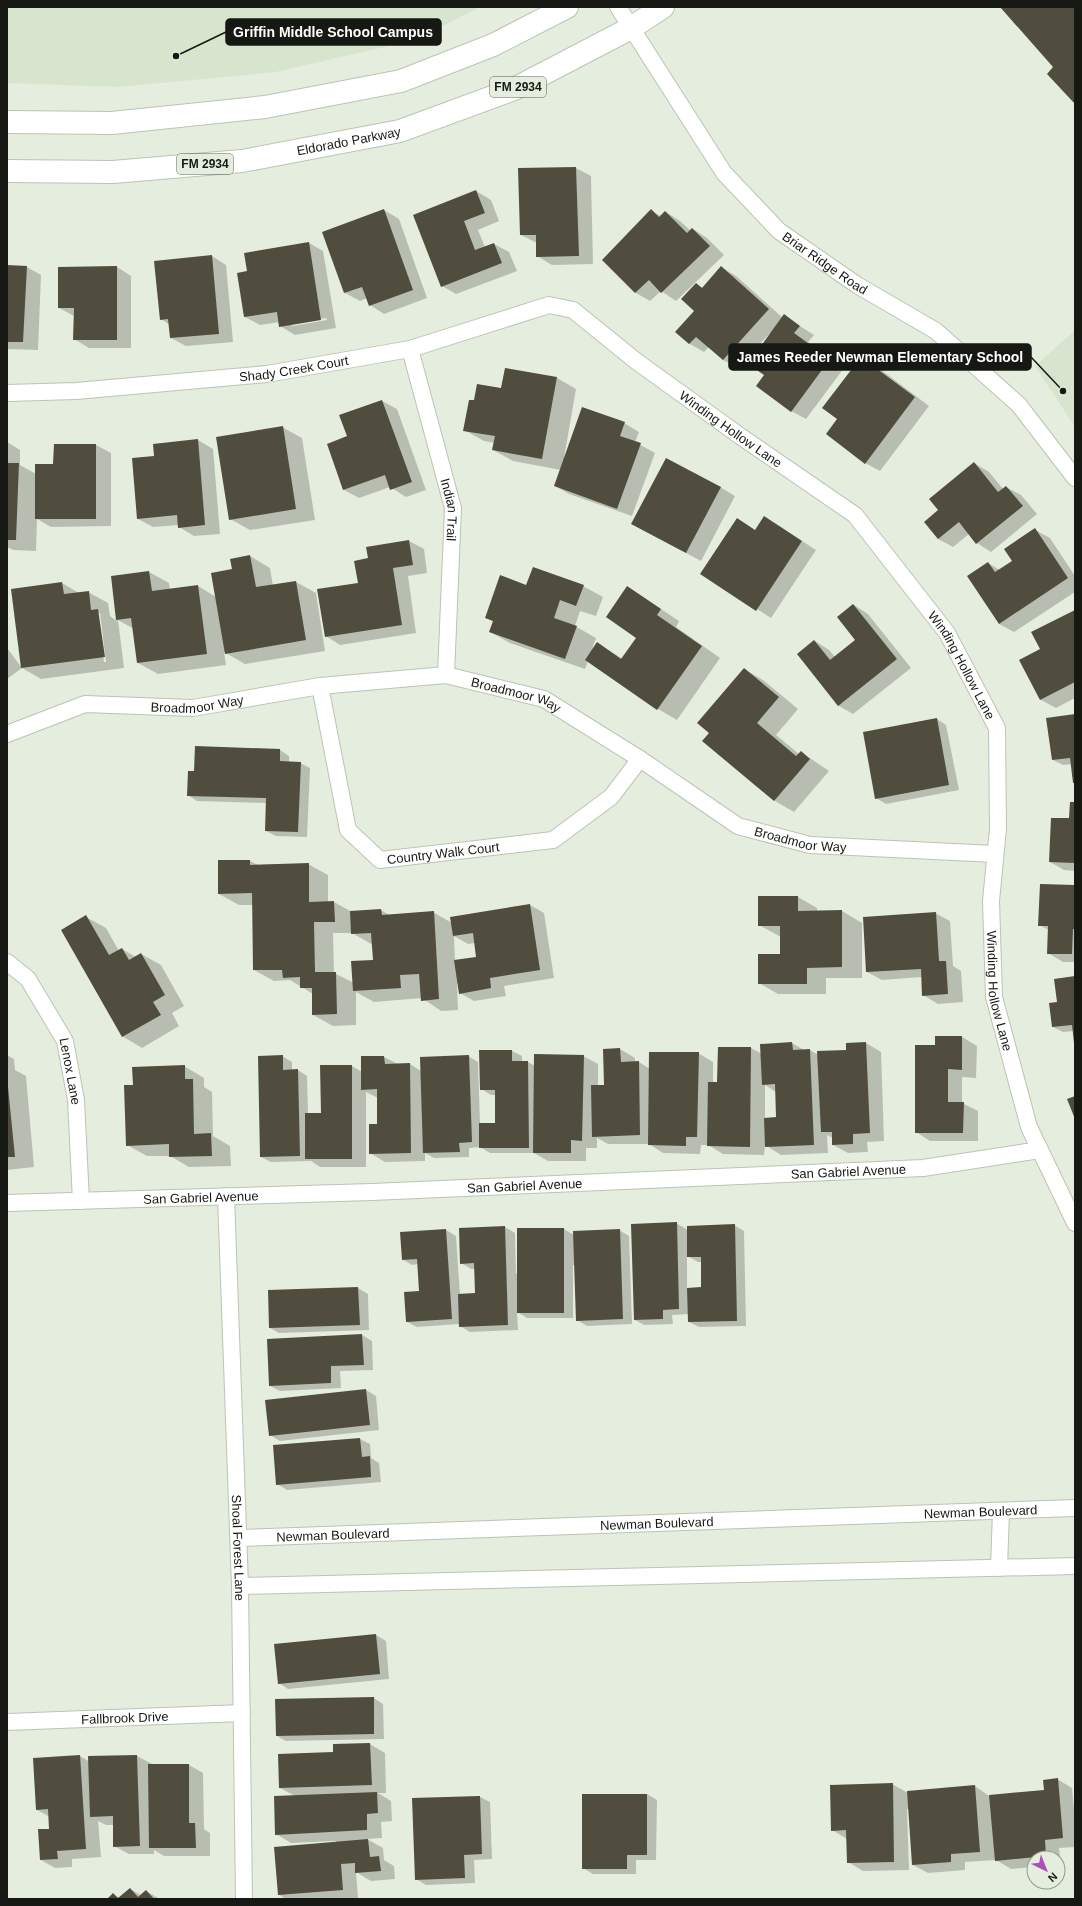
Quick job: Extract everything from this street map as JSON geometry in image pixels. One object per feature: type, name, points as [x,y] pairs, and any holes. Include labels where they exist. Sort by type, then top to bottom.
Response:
[{"type":"main road","points":[[7,122],[112,123],[265,107],[401,81],[493,45],[566,7]]},
{"type":"main road","name":"Eldorado Parkway","points":[[7,171],[113,172],[242,161],[400,132],[514,89],[631,28],[663,7]]},
{"type":"street","name":"Briar Ridge Road","points":[[618,7],[724,173],[779,231],[857,285],[936,331],[1019,405],[1075,478]]},
{"type":"street","name":"Shady Creek Court","points":[[7,393],[76,391],[267,374],[410,349],[549,305],[573,310]]},
{"type":"street","name":"Winding Hollow Lane","points":[[573,310],[636,361],[740,436],[855,515],[947,633],[997,728],[998,829],[991,901],[994,997],[1029,1127],[1075,1223]]},
{"type":"street","name":"Indian Trail","points":[[410,349],[453,508],[446,675]]},
{"type":"street","name":"Broadmoor Way","points":[[7,734],[85,704],[193,708],[320,686],[446,675],[544,699],[640,760],[738,826],[810,845],[995,854]]},
{"type":"street","name":"Country Walk Court","points":[[320,686],[348,830],[380,860],[553,840],[611,797],[640,760]]},
{"type":"street","name":"Lenox Lane","points":[[7,962],[28,979],[65,1042],[76,1100],[81,1201]]},
{"type":"street","name":"San Gabriel Avenue","points":[[7,1203],[372,1192],[923,1168],[1040,1150]]},
{"type":"street","name":"Shoal Forest Lane","points":[[226,1196],[239,1538],[244,1899]]},
{"type":"street","name":"Newman Boulevard","points":[[239,1538],[1075,1508]]},
{"type":"street","points":[[1000,1568],[1001,1510]]},
{"type":"street","points":[[240,1586],[1075,1566]]},
{"type":"street","name":"Fallbrook Drive","points":[[7,1722],[242,1713]]},
{"type":"shaded area","points":[[7,7],[481,7],[415,40],[276,72],[119,87],[7,83]]},
{"type":"shaded area","points":[[1075,330],[1075,427],[1035,366]]},
{"type":"building","points":[[1000,7],[1075,7],[1075,104],[1047,74],[1053,67]]},
{"type":"building","points":[[576,167],[579,256],[536,257],[536,235],[520,235],[518,168]]},
{"type":"building","points":[[476,190],[485,213],[464,221],[475,250],[494,243],[502,263],[441,287],[413,215]]},
{"type":"building","points":[[384,209],[413,290],[369,306],[362,287],[344,293],[322,232]]},
{"type":"building","points":[[651,209],[659,217],[665,211],[687,233],[692,228],[710,246],[661,293],[649,280],[635,293],[602,260]]},
{"type":"building","points":[[309,242],[321,320],[279,327],[277,312],[244,317],[237,273],[247,271],[244,253]]},
{"type":"building","points":[[212,255],[219,334],[170,338],[168,319],[160,320],[154,261]]},
{"type":"building","points":[[7,265],[27,266],[23,342],[7,342]]},
{"type":"building","points":[[117,266],[117,340],[73,340],[74,308],[58,308],[58,267]]},
{"type":"building","points":[[721,266],[769,309],[723,360],[696,337],[689,344],[675,332],[694,311],[681,299],[696,283],[702,288]]},
{"type":"building","points":[[784,314],[800,326],[794,333],[830,359],[791,412],[756,386],[764,375],[748,364]]},
{"type":"building","points":[[861,357],[915,397],[865,464],[826,434],[837,419],[822,408]]},
{"type":"building","points":[[505,368],[557,377],[542,459],[492,450],[495,436],[463,431],[469,400],[474,400],[477,384],[501,388]]},
{"type":"building","points":[[382,400],[412,482],[390,490],[385,475],[343,490],[327,444],[347,436],[339,415]]},
{"type":"building","points":[[582,407],[625,422],[620,436],[641,443],[617,509],[554,486]]},
{"type":"building","points":[[283,426],[296,509],[229,520],[216,437]]},
{"type":"building","points":[[198,439],[205,525],[178,528],[177,515],[137,519],[132,458],[154,456],[153,444]]},
{"type":"building","points":[[54,444],[96,444],[96,519],[35,519],[35,464],[53,464]]},
{"type":"building","points":[[666,458],[721,487],[686,553],[631,524]]},
{"type":"building","points":[[974,462],[998,492],[1006,486],[1023,506],[976,544],[959,522],[938,539],[924,522],[938,510],[929,499]]},
{"type":"building","points":[[7,463],[19,463],[16,540],[7,540]]},
{"type":"building","points":[[764,516],[802,541],[756,611],[700,574],[737,518],[755,530]]},
{"type":"building","points":[[1035,528],[1068,578],[999,624],[967,576],[988,562],[995,572],[1012,561],[1004,549]]},
{"type":"building","points":[[409,540],[413,565],[393,568],[402,625],[325,637],[317,589],[358,583],[354,561],[368,558],[366,547]]},
{"type":"building","points":[[250,555],[256,587],[296,581],[306,640],[225,654],[211,573],[232,569],[230,559]]},
{"type":"building","points":[[533,567],[584,585],[576,606],[560,600],[554,618],[577,626],[565,659],[489,632],[493,621],[485,618],[500,575],[526,585]]},
{"type":"building","points":[[149,571],[152,591],[198,585],[207,654],[137,663],[131,618],[116,620],[111,576]]},
{"type":"building","points":[[62,582],[64,594],[89,591],[91,610],[98,609],[105,657],[21,668],[11,589]]},
{"type":"building","points":[[627,586],[661,609],[657,615],[702,646],[657,710],[585,660],[597,642],[621,659],[636,638],[606,617]]},
{"type":"building","points":[[853,604],[897,659],[838,706],[797,654],[814,640],[830,660],[855,640],[837,617]]},
{"type":"building","points":[[1075,610],[1075,682],[1040,700],[1019,660],[1040,649],[1031,632]]},
{"type":"building","points":[[744,668],[779,697],[757,723],[796,756],[801,751],[810,759],[774,801],[702,741],[709,733],[697,723]]},
{"type":"building","points":[[1075,714],[1075,783],[1073,783],[1070,758],[1052,760],[1046,718]]},
{"type":"building","points":[[937,718],[949,785],[875,799],[863,732]]},
{"type":"building","points":[[195,746],[280,749],[280,761],[301,762],[298,832],[265,831],[266,798],[187,796],[188,771],[194,771]]},
{"type":"building","points":[[1070,802],[1075,802],[1075,863],[1049,862],[1051,818],[1069,818]]},
{"type":"building","points":[[218,860],[250,860],[250,865],[309,863],[309,902],[334,901],[335,922],[314,922],[315,972],[336,972],[337,1014],[312,1015],[312,988],[300,988],[300,977],[283,978],[282,970],[253,970],[252,893],[218,894]]},
{"type":"building","points":[[1040,884],[1075,885],[1075,929],[1073,929],[1072,954],[1047,954],[1048,926],[1038,926]]},
{"type":"building","points":[[758,896],[798,896],[798,911],[842,910],[842,967],[807,968],[807,984],[758,984],[758,954],[780,954],[780,926],[758,926]]},
{"type":"building","points":[[530,904],[540,970],[490,978],[491,988],[459,994],[454,960],[476,957],[473,933],[453,936],[450,917]]},
{"type":"building","points":[[381,909],[382,915],[434,911],[439,999],[421,1001],[419,974],[400,975],[401,988],[353,991],[351,961],[373,960],[371,933],[351,934],[350,911]]},
{"type":"building","points":[[936,912],[939,961],[946,961],[948,994],[922,996],[921,969],[866,972],[863,917]]},
{"type":"building","points":[[86,915],[109,955],[122,948],[129,960],[141,953],[165,995],[153,1002],[161,1015],[122,1037],[61,930]]},
{"type":"building","points":[[1075,976],[1074,1043],[1072,1025],[1052,1027],[1049,1003],[1057,1002],[1054,979]]},
{"type":"building","points":[[935,1036],[962,1036],[962,1070],[948,1069],[948,1102],[964,1102],[963,1133],[915,1133],[915,1045],[935,1045]]},
{"type":"building","points":[[792,1042],[793,1050],[810,1049],[814,1145],[765,1147],[764,1118],[776,1117],[775,1084],[762,1085],[760,1044]]},
{"type":"building","points":[[866,1042],[870,1133],[853,1134],[853,1144],[832,1145],[832,1132],[821,1132],[817,1051],[846,1050],[846,1043]]},
{"type":"building","points":[[718,1047],[751,1047],[750,1147],[707,1146],[708,1082],[717,1082]]},
{"type":"building","points":[[620,1048],[621,1062],[639,1061],[640,1135],[592,1137],[591,1085],[604,1085],[603,1049]]},
{"type":"building","points":[[479,1050],[512,1050],[512,1061],[528,1061],[529,1148],[479,1148],[479,1123],[495,1123],[495,1090],[480,1090]]},
{"type":"building","points":[[649,1052],[699,1052],[697,1137],[686,1137],[686,1146],[648,1145]]},
{"type":"building","points":[[534,1054],[584,1055],[582,1141],[571,1140],[571,1153],[533,1153]]},
{"type":"building","points":[[283,1055],[283,1070],[298,1069],[300,1156],[260,1157],[258,1056]]},
{"type":"building","points":[[469,1055],[472,1142],[459,1143],[460,1152],[423,1153],[420,1057]]},
{"type":"building","points":[[361,1056],[384,1056],[385,1064],[410,1063],[411,1153],[369,1154],[369,1124],[377,1124],[377,1089],[361,1090]]},
{"type":"building","points":[[185,1065],[185,1079],[193,1079],[194,1134],[211,1133],[212,1156],[169,1157],[169,1144],[126,1146],[124,1085],[133,1085],[132,1067]]},
{"type":"building","points":[[320,1065],[352,1065],[352,1159],[305,1159],[305,1113],[321,1113]]},
{"type":"building","points":[[7,1077],[15,1157],[7,1157]]},
{"type":"building","points":[[1075,1096],[1075,1119],[1067,1099]]},
{"type":"building","points":[[677,1222],[679,1309],[663,1310],[663,1319],[634,1320],[631,1224]]},
{"type":"building","points":[[735,1224],[737,1321],[688,1322],[687,1288],[701,1287],[701,1257],[687,1257],[687,1226]]},
{"type":"building","points":[[505,1226],[508,1325],[459,1327],[458,1294],[475,1293],[474,1263],[460,1264],[459,1228]]},
{"type":"building","points":[[517,1228],[564,1228],[564,1313],[517,1313]]},
{"type":"building","points":[[446,1229],[452,1319],[406,1322],[404,1292],[419,1291],[417,1259],[402,1260],[400,1232]]},
{"type":"building","points":[[620,1229],[623,1319],[576,1321],[573,1231]]},
{"type":"building","points":[[358,1287],[360,1325],[269,1328],[268,1290]]},
{"type":"building","points":[[362,1334],[364,1365],[331,1366],[331,1383],[269,1386],[267,1339]]},
{"type":"building","points":[[366,1389],[370,1425],[269,1436],[265,1400]]},
{"type":"building","points":[[360,1438],[362,1457],[370,1456],[371,1477],[276,1485],[273,1445]]},
{"type":"building","points":[[376,1634],[380,1674],[278,1684],[274,1644]]},
{"type":"building","points":[[374,1697],[374,1734],[276,1736],[275,1699]]},
{"type":"building","points":[[370,1743],[372,1785],[279,1788],[278,1754],[333,1752],[333,1744]]},
{"type":"building","points":[[80,1755],[86,1849],[57,1851],[58,1859],[40,1860],[38,1829],[49,1829],[48,1809],[36,1810],[33,1758]]},
{"type":"building","points":[[137,1755],[140,1846],[113,1847],[113,1816],[90,1817],[88,1756]]},
{"type":"building","points":[[148,1764],[189,1764],[189,1823],[195,1823],[196,1848],[149,1848]]},
{"type":"building","points":[[1058,1778],[1063,1838],[1045,1840],[1046,1850],[1026,1850],[1026,1858],[995,1861],[989,1795],[1044,1790],[1043,1780]]},
{"type":"building","points":[[893,1783],[894,1862],[847,1863],[846,1830],[831,1831],[830,1785]]},
{"type":"building","points":[[975,1785],[980,1852],[951,1854],[951,1862],[912,1865],[907,1791]]},
{"type":"building","points":[[377,1792],[378,1813],[367,1814],[367,1830],[275,1835],[274,1796]]},
{"type":"building","points":[[582,1794],[647,1794],[647,1855],[627,1855],[627,1869],[582,1869]]},
{"type":"building","points":[[480,1796],[482,1854],[464,1855],[465,1878],[415,1880],[412,1798]]},
{"type":"building","points":[[368,1839],[370,1857],[379,1856],[381,1871],[355,1873],[355,1863],[341,1864],[343,1890],[278,1895],[274,1847]]},
{"type":"building","points":[[130,1888],[138,1897],[146,1890],[154,1899],[107,1899],[113,1893],[118,1898]]},
{"type":"place","name":"Griffin Middle School Campus","points":[[176,56]]},
{"type":"place","name":"James Reeder Newman Elementary School","points":[[1063,391]]}]
